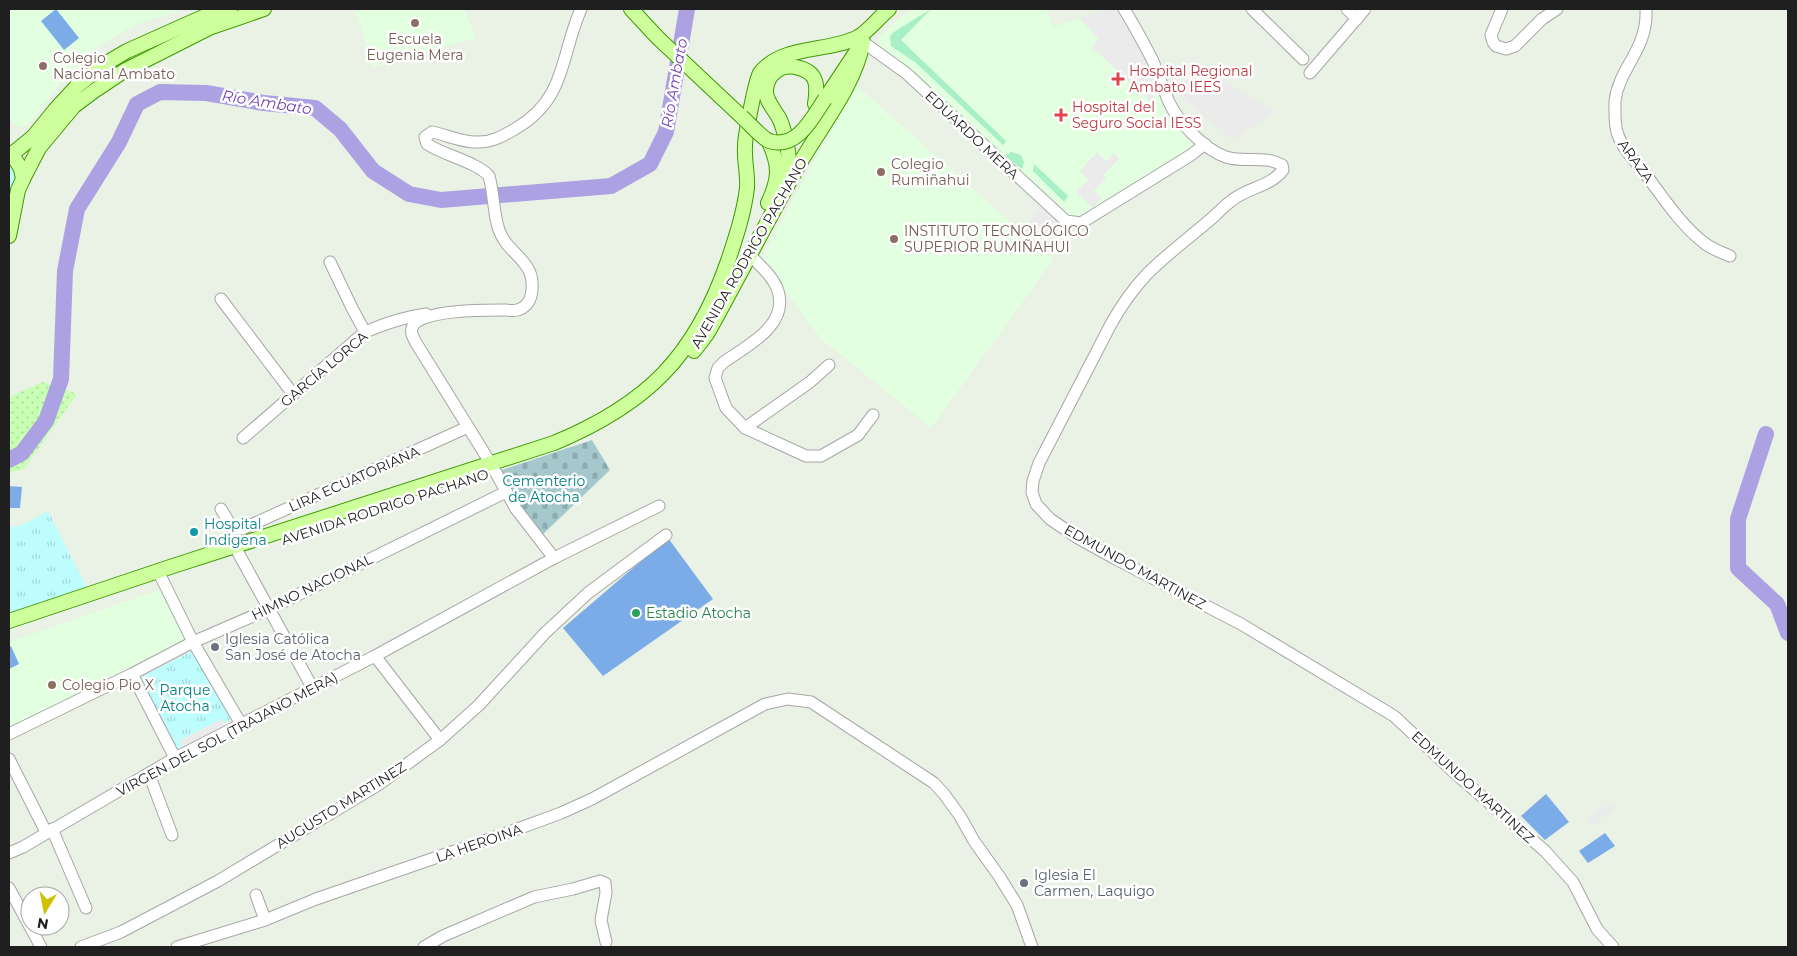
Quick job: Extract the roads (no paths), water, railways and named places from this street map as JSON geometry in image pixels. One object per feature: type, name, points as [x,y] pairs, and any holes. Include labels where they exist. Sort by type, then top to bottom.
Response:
[{"type":"main road","points":[[9,236],[21,169],[10,154],[33,137],[54,110],[77,86],[105,64],[127,51],[230,9]]},
{"type":"main road","points":[[17,188],[39,148],[74,106],[204,18],[264,9]]},
{"type":"main road","points":[[631,9],[658,38],[768,140],[774,154],[779,171],[775,189],[752,233],[720,284]]},
{"type":"main road","points":[[768,140],[782,143],[799,134],[806,127],[834,72],[868,30],[889,9]]},
{"type":"main road","points":[[720,284],[738,231],[747,187],[744,144],[759,74],[768,64],[784,56],[861,39],[899,9]]},
{"type":"main road","name":"AVENIDA RODRIGO PACHANO","points":[[9,621],[572,443],[597,432],[645,402],[666,384],[688,360],[707,334],[784,190],[852,77],[860,57],[861,39]]},
{"type":"main road","points":[[742,117],[770,136],[784,137],[796,131],[820,102],[817,82],[812,74],[802,68],[791,66],[777,69],[769,78],[766,91],[771,106],[779,119],[789,162],[784,190]]},
{"type":"main road","name":"AVENIDA RODRIGO PACHANO","points":[[493,468],[597,424],[636,398],[666,372],[677,359],[692,338],[720,284]]},
{"type":"main road","name":"AVENIDA RODRIGO PACHANO","points":[[9,631],[159,574]]},
{"type":"street","points":[[554,558],[528,526],[506,492],[412,333],[412,328],[415,323],[443,312],[514,311],[526,305],[531,297],[532,283],[528,268],[510,249],[502,237],[497,224],[490,182],[486,172],[433,148],[427,144],[425,137],[432,132],[461,140],[477,142],[493,140],[528,121],[539,112],[558,83],[571,35],[581,9]]},
{"type":"street","name":"EDMUNDO MARTINEZ","points":[[1124,9],[1151,58],[1169,103],[1188,129],[1205,144],[1225,157],[1242,160],[1268,159],[1282,164],[1283,170],[1272,182],[1231,200],[1152,269],[1124,302],[1039,463],[1032,492],[1036,504],[1050,520],[1078,538],[1241,624],[1394,716],[1456,774],[1545,850],[1573,882],[1597,929],[1612,947]]},
{"type":"street","points":[[1252,9],[1303,59]]},
{"type":"street","points":[[1347,9],[1357,19]]},
{"type":"street","points":[[1310,73],[1366,9]]},
{"type":"street","points":[[1502,9],[1491,35],[1496,46],[1506,50],[1515,46],[1542,20],[1557,9]]},
{"type":"street","name":"ARAZA","points":[[1646,9],[1646,29],[1615,101],[1617,135],[1690,230],[1707,245],[1730,256]]},
{"type":"street","name":"EDUARDO MERA","points":[[861,39],[906,74],[1066,221],[1081,223],[1191,155],[1205,144]]},
{"type":"street","points":[[750,255],[771,278],[778,290],[780,305],[775,320],[766,332],[718,368],[715,378],[726,408],[745,428],[806,456],[821,456],[858,435],[872,415]]},
{"type":"street","points":[[330,262],[365,332]]},
{"type":"street","points":[[221,299],[293,394]]},
{"type":"street","name":"GARCÍA LORCA","points":[[243,438],[365,332],[387,322],[406,317],[443,312]]},
{"type":"street","points":[[745,428],[810,382],[829,365]]},
{"type":"street","name":"LIRA ECUATORIANA","points":[[221,509],[233,529],[242,530],[468,427]]},
{"type":"street","name":"HIMNO NACIONAL","points":[[9,734],[193,642],[270,609],[506,492]]},
{"type":"street","name":"VIRGEN DEL SOL (TRAJANO MERA)","points":[[9,852],[23,847],[49,830],[175,758],[375,656],[554,558],[659,506]]},
{"type":"street","name":"AUGUSTO MARTINEZ","points":[[81,947],[121,932],[218,881],[378,785],[440,740],[479,705],[545,633],[588,593],[666,535]]},
{"type":"street","points":[[237,550],[312,687]]},
{"type":"street","points":[[159,574],[193,642],[241,724]]},
{"type":"street","points":[[375,656],[440,740]]},
{"type":"street","points":[[132,674],[175,758]]},
{"type":"street","name":"LA HEROINA","points":[[177,947],[265,920],[316,899],[504,834],[592,800],[765,704],[788,699],[811,702],[934,783],[960,816],[974,841],[1017,905],[1032,947]]},
{"type":"street","points":[[9,759],[49,830],[86,908]]},
{"type":"street","points":[[149,774],[172,836]]},
{"type":"street","points":[[424,947],[442,936],[534,897],[600,881],[605,884],[606,892],[600,920],[606,942]]},
{"type":"street","points":[[9,888],[41,947]]},
{"type":"street","points":[[256,895],[265,920]]},
{"type":"waterway","name":"Río Ambato","points":[[9,460],[22,453],[46,421],[61,379],[65,271],[77,209],[119,142],[137,104],[160,92],[206,93],[264,103],[315,108],[340,129],[373,171],[409,194],[441,200],[611,186],[650,164],[666,132],[687,9]]},
{"type":"waterway","points":[[1766,434],[1738,519],[1738,568],[1777,604],[1788,633]]},
{"type":"place","name":"Escuela Eugenia Mera","points":[[415,23]]},
{"type":"place","name":"Colegio Nacional Ambato","points":[[43,66]]},
{"type":"place","name":"Hospital Regional Ambato IEES","points":[[1118,79]]},
{"type":"place","name":"Hospital del Seguro Social IESS","points":[[1061,115]]},
{"type":"place","name":"Colegio Rumiñahui","points":[[881,172]]},
{"type":"place","name":"INSTITUTO TECNOLÓGICO SUPERIOR RUMIÑAHUI","points":[[894,239]]},
{"type":"place","name":"Hospital Indigena","points":[[194,532]]},
{"type":"place","name":"Estadio Atocha","points":[[636,613]]},
{"type":"place","name":"Iglesia Católica San José de Atocha","points":[[215,647]]},
{"type":"place","name":"Colegio Pio X","points":[[52,685]]},
{"type":"place","name":"Iglesia El Carmen, Laquigo","points":[[1024,883]]},
{"type":"park label","name":"Cementerio de Atocha","points":[[544,490]]},
{"type":"park label","name":"Parque Atocha","points":[[185,698]]}]
